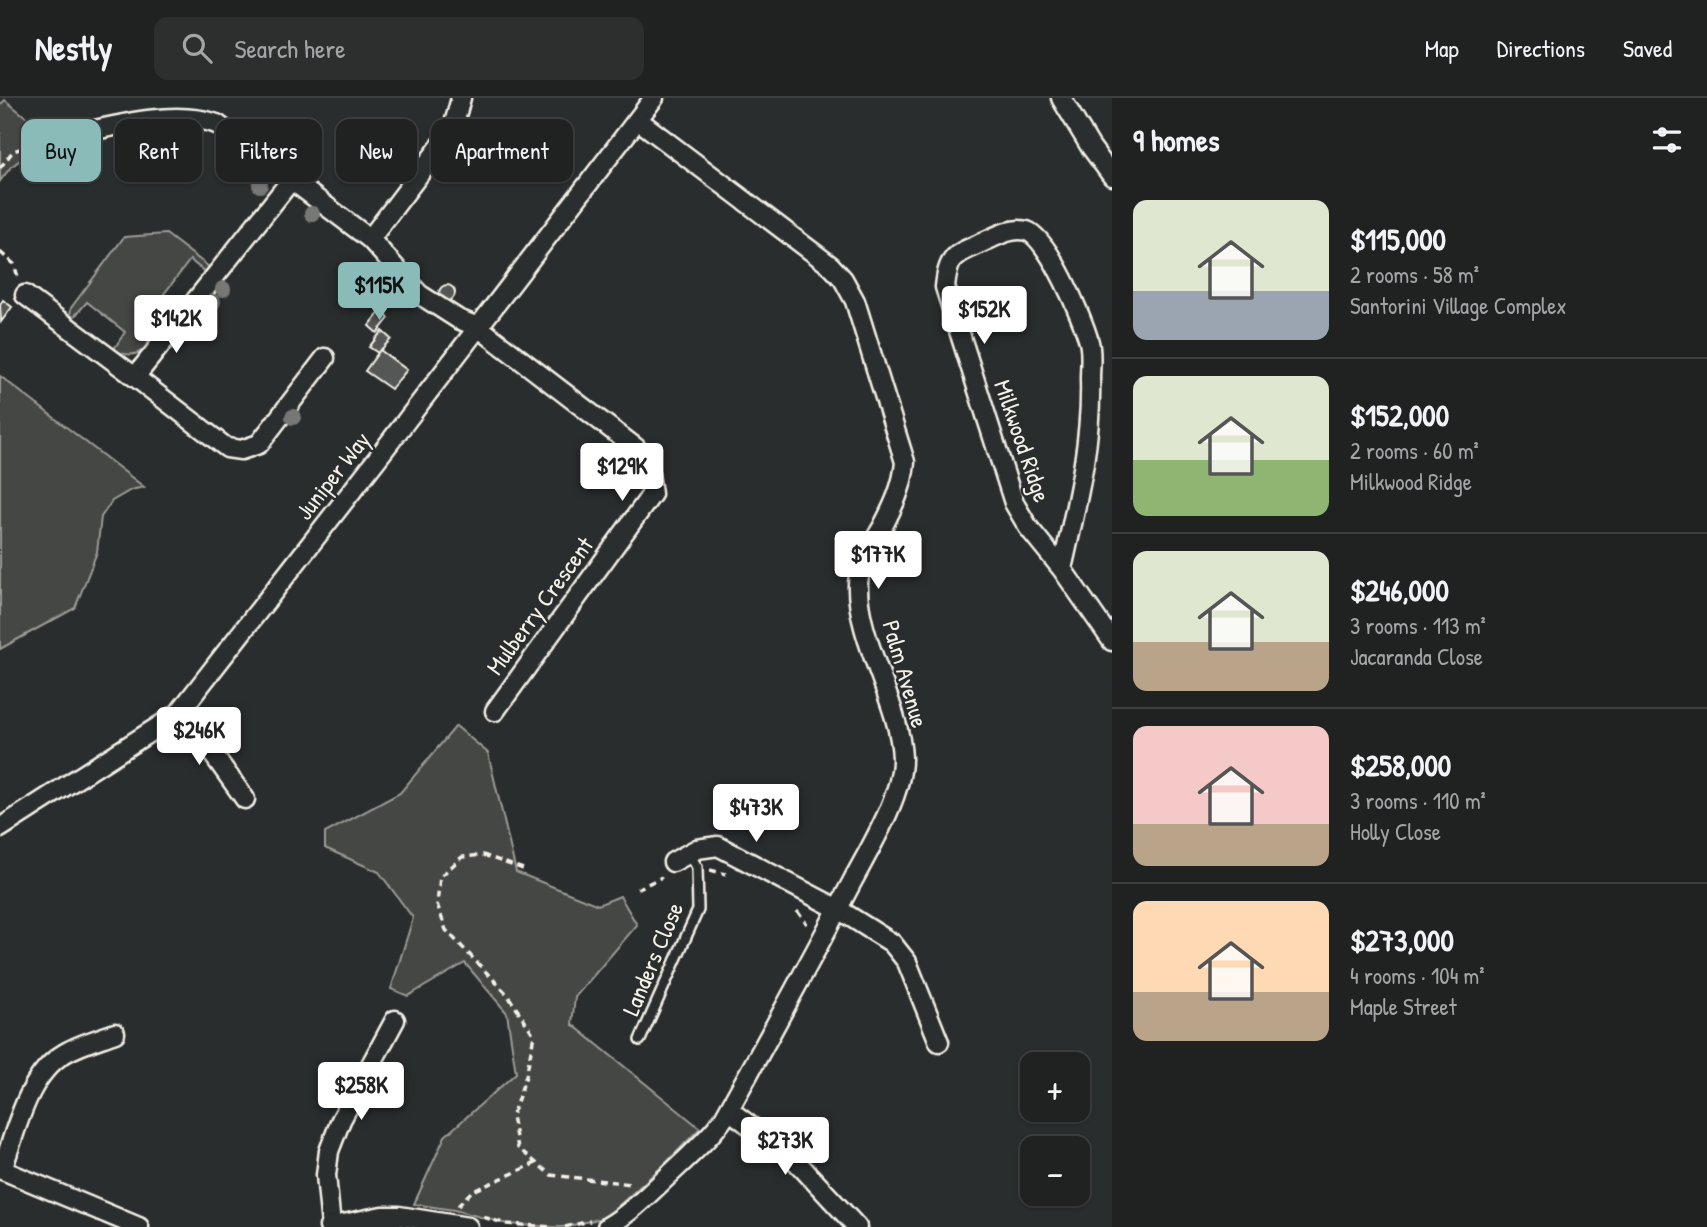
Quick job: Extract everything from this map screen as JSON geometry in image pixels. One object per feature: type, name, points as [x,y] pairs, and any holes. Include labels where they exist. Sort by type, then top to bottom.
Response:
[{"type":"street","points":[[370,239],[452,131],[461,98]]},
{"type":"street","name":"Juniper Way","points":[[0,828],[178,714],[654,98]]},
{"type":"street","points":[[1061,98],[1112,176]]},
{"type":"street","name":"Mulberry Crescent","points":[[101,130],[150,121],[199,119],[216,124]]},
{"type":"street","name":"Palm Avenue","points":[[602,1223],[646,1197],[712,1135],[729,1110],[880,827],[897,789],[902,760],[897,725],[867,632],[858,584],[860,570],[902,485],[905,462],[863,321],[843,279],[831,266],[638,120]]},
{"type":"street","points":[[135,377],[290,182]]},
{"type":"street","name":"Mulberry Crescent","points":[[296,182],[370,239],[419,294],[458,319],[478,327],[627,440],[636,448],[648,467],[652,494],[495,711]]},
{"type":"street","name":"Milkwood Ridge","points":[[1062,569],[1083,477],[1091,406],[1090,344],[1073,298],[1042,243],[1027,231],[1013,230],[958,253],[947,266],[945,287],[1014,503],[1028,527],[1062,569],[1112,641]]},
{"type":"street","points":[[25,295],[227,448],[241,450],[259,444],[325,358]]},
{"type":"street","points":[[178,714],[213,754],[245,799]]},
{"type":"street","points":[[686,860],[705,846],[718,845],[838,909],[892,943],[902,954],[939,1042]]},
{"type":"street","points":[[395,1020],[341,1120],[329,1151],[326,1175],[330,1227],[383,1216],[468,1218]]},
{"type":"street","points":[[115,1033],[67,1051],[49,1065],[37,1082],[24,1110],[1,1169],[139,1227]]},
{"type":"street","points":[[729,1110],[792,1157],[857,1227]]},
{"type":"lane","name":"Landers Close","points":[[640,1040],[698,910],[686,860]]},
{"type":"path","points":[[0,168],[13,151],[21,149]]},
{"type":"path","points":[[0,252],[13,264],[25,295]]},
{"type":"path","points":[[523,869],[483,855],[462,857],[440,877],[437,904],[446,930],[507,994],[534,1035],[526,1076],[512,1116],[518,1148],[551,1175],[634,1184],[646,1197]]},
{"type":"path","points":[[637,889],[666,876],[686,860],[736,876]]},
{"type":"path","points":[[790,903],[807,920],[808,934]]},
{"type":"path","points":[[536,1163],[471,1192],[454,1210],[468,1218],[553,1227]]},
{"type":"path","points":[[565,1227],[602,1223]]},
{"type":"shaded area","points":[[5,100],[27,119],[21,119],[21,159],[0,181],[0,105]]},
{"type":"shaded area","points":[[166,234],[209,267],[205,272],[190,260],[141,324],[157,336],[138,353],[121,353],[114,349],[125,332],[87,302],[74,317],[70,315],[71,308],[124,237]]},
{"type":"shaded area","points":[[0,376],[144,487],[131,490],[112,501],[101,517],[97,552],[75,608],[0,649]]},
{"type":"shaded area","points":[[456,726],[488,753],[516,872],[598,905],[620,896],[637,925],[575,997],[572,1024],[700,1128],[606,1217],[565,1227],[507,1224],[454,1210],[414,1204],[445,1136],[516,1073],[507,1013],[465,963],[408,996],[391,989],[413,918],[379,872],[325,848],[325,833],[400,793]]},
{"type":"building","points":[[447,285],[453,287],[453,299],[447,301],[441,299],[439,293],[441,287]]},
{"type":"building","points":[[3,300],[12,307],[1,322],[0,305]]},
{"type":"building","points":[[381,311],[389,318],[377,333],[369,326]]},
{"type":"building","points":[[382,331],[391,339],[378,353],[369,347]]},
{"type":"building","points":[[380,350],[407,370],[391,389],[365,371]]}]
